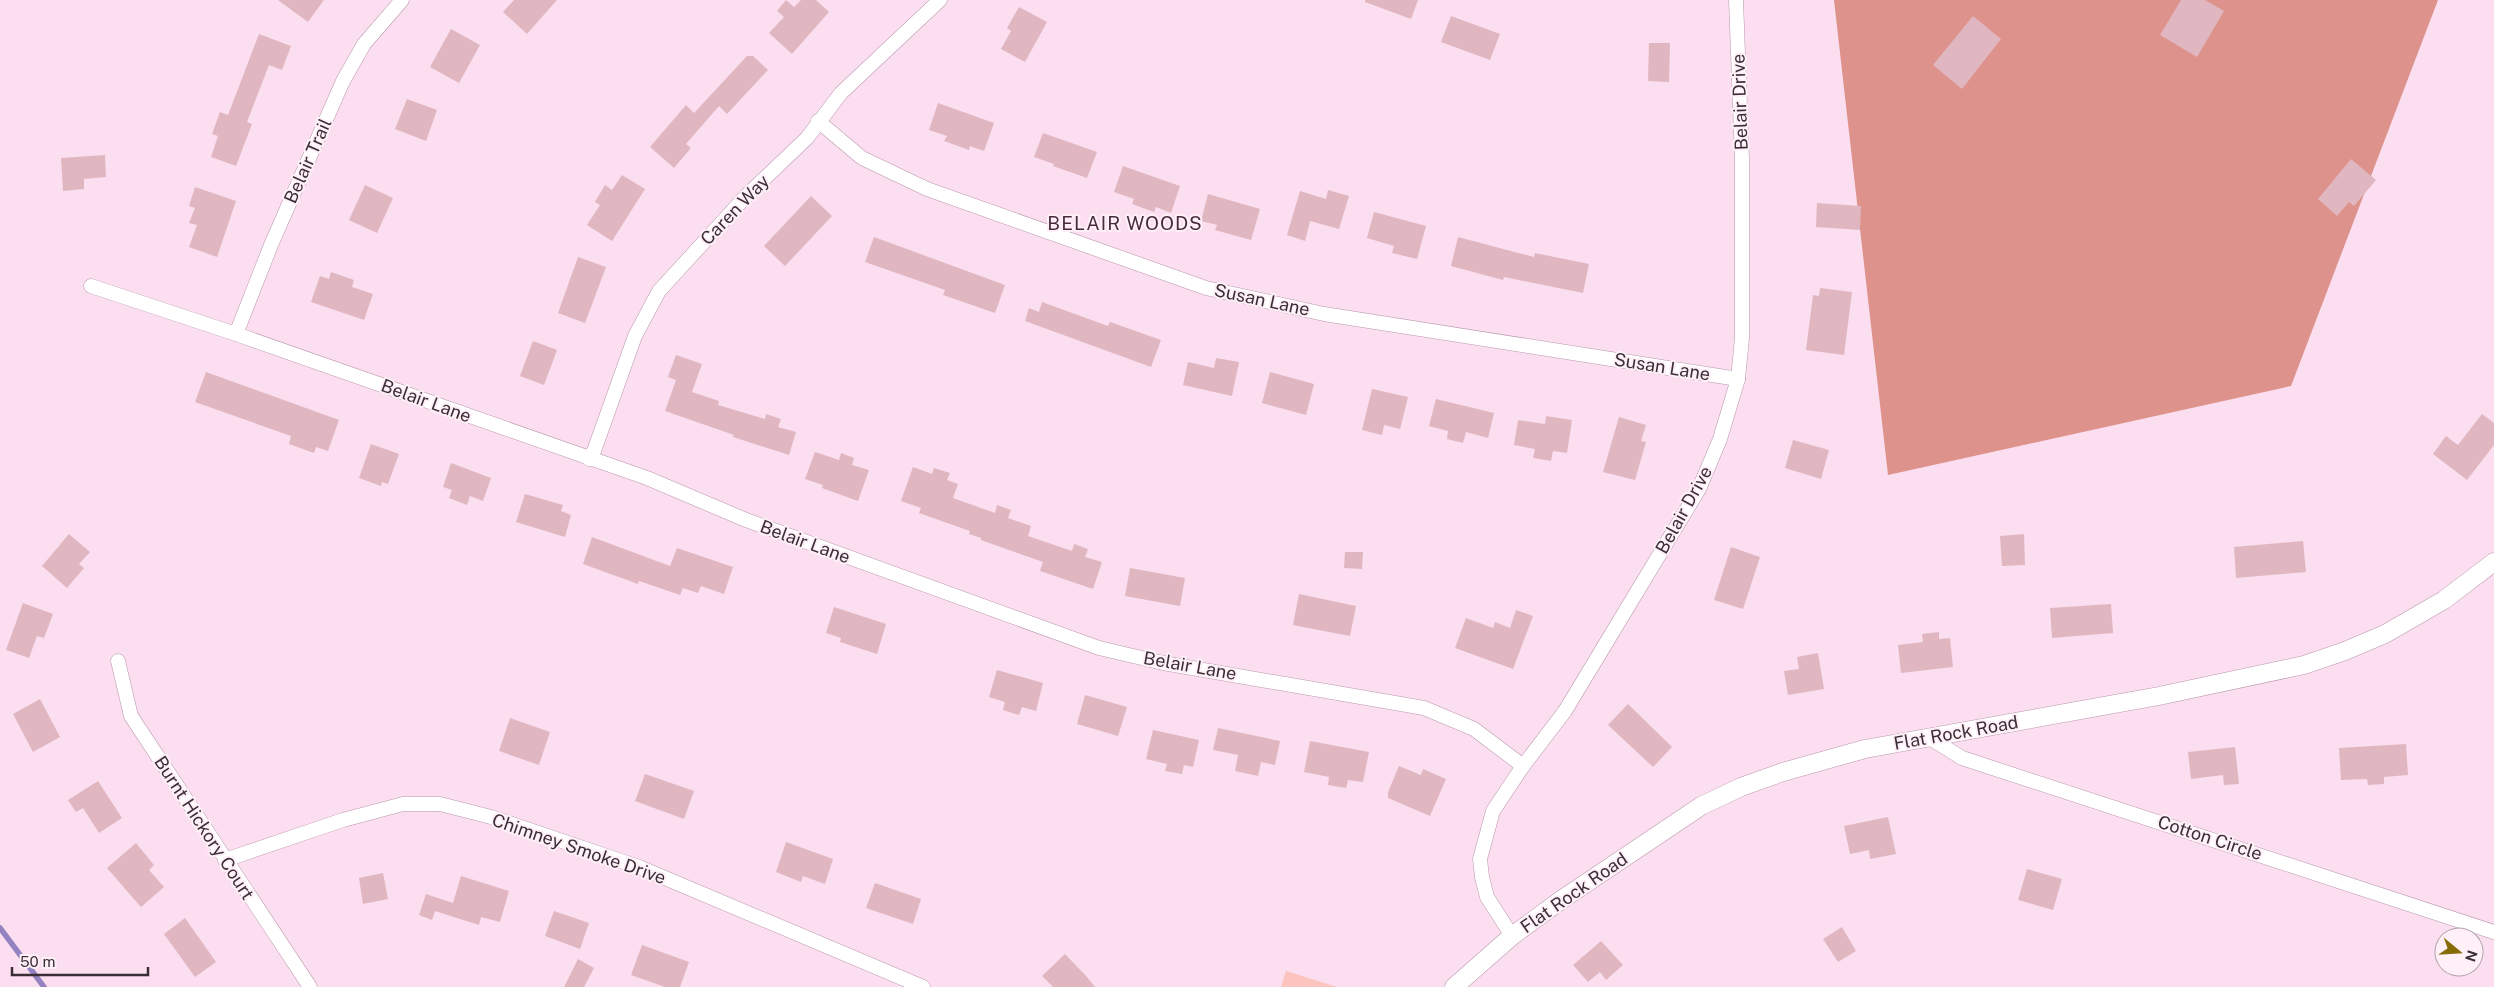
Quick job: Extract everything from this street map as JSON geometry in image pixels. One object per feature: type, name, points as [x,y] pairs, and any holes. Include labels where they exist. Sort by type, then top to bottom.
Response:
[{"type":"street","name":"Belair Trail","points":[[236,334],[271,245],[343,82],[364,44],[402,0]]},
{"type":"street","name":"Caren Way","points":[[588,459],[594,451],[635,336],[659,291],[746,196],[807,138],[818,121],[841,94],[940,0]]},
{"type":"street","name":"Belair Drive","points":[[1512,936],[1487,897],[1482,877],[1480,859],[1492,812],[1523,766],[1565,710],[1699,489],[1720,438],[1738,379],[1742,338],[1742,159],[1736,0]]},
{"type":"street","name":"Susan Lane","points":[[818,121],[862,158],[927,189],[1206,288],[1324,314],[1738,379]]},
{"type":"street","name":"Belair Lane","points":[[91,286],[236,334],[588,459],[647,478],[746,520],[1099,648],[1163,663],[1424,708],[1474,729],[1523,766]]},
{"type":"street","name":"Flat Rock Road","points":[[1454,987],[1512,936],[1561,900],[1701,806],[1741,787],[1783,772],[1865,749],[2159,696],[2304,665],[2345,651],[2385,634],[2444,600],[2494,562]]},
{"type":"street","name":"Burnt Hickory Court","points":[[118,662],[131,716],[224,860],[310,987]]},
{"type":"street","name":"Cotton Circle","points":[[1930,738],[1962,758],[2494,932]]},
{"type":"street","name":"Chimney Smoke Drive","points":[[224,860],[343,820],[403,804],[440,804],[491,817],[639,867],[923,987]]},
{"type":"shaded area","points":[[1834,0],[2438,0],[2291,386],[1888,475]]},
{"type":"shaded area","points":[[1286,971],[1337,987],[1281,987]]},
{"type":"building","points":[[278,0],[324,0],[308,22]]},
{"type":"building","points":[[514,0],[557,0],[527,34],[503,12]]},
{"type":"building","points":[[786,0],[794,7],[801,0],[816,0],[829,12],[792,54],[769,33],[784,17],[777,11]]},
{"type":"building","points":[[1365,0],[1418,0],[1411,19],[1365,2]]},
{"type":"building","points":[[2181,0],[2205,0],[2224,11],[2197,57],[2160,35]]},
{"type":"building","points":[[1019,7],[1047,22],[1025,62],[1001,49],[1011,31],[1007,28]]},
{"type":"building","points":[[1451,16],[1500,34],[1490,60],[1441,42]]},
{"type":"building","points":[[1973,16],[2001,39],[1962,89],[1933,65]]},
{"type":"building","points":[[451,29],[480,45],[459,83],[430,67]]},
{"type":"building","points":[[259,34],[291,46],[282,70],[269,65],[247,122],[252,124],[236,166],[211,157],[218,136],[212,134],[220,112],[228,115]]},
{"type":"building","points":[[1649,43],[1670,43],[1669,82],[1648,81]]},
{"type":"building","points":[[747,56],[753,56],[768,70],[727,114],[719,106],[686,144],[691,148],[674,168],[650,147],[686,105],[694,113]]},
{"type":"building","points":[[407,99],[437,110],[426,141],[395,129]]},
{"type":"building","points":[[938,103],[994,123],[984,151],[970,146],[969,150],[944,141],[947,136],[929,130]]},
{"type":"building","points":[[1043,133],[1097,152],[1087,178],[1034,157]]},
{"type":"building","points":[[105,155],[106,177],[84,179],[84,189],[63,191],[61,158]]},
{"type":"building","points":[[2351,159],[2376,180],[2354,206],[2349,202],[2337,216],[2318,199]]},
{"type":"building","points":[[1123,166],[1180,186],[1171,213],[1156,207],[1154,212],[1132,204],[1134,199],[1114,192]]},
{"type":"building","points":[[622,175],[645,189],[612,241],[587,225],[600,205],[595,202],[605,185],[612,190]]},
{"type":"building","points":[[365,185],[393,198],[377,233],[349,220]]},
{"type":"building","points":[[195,187],[236,201],[217,257],[189,247],[197,225],[189,223],[195,208],[189,206]]},
{"type":"building","points":[[1328,190],[1349,196],[1339,229],[1310,221],[1305,241],[1287,235],[1300,191],[1326,199]]},
{"type":"building","points":[[1208,194],[1260,209],[1251,240],[1215,230],[1217,225],[1201,221]]},
{"type":"building","points":[[811,196],[832,216],[785,266],[764,246]]},
{"type":"building","points":[[1817,203],[1861,206],[1860,230],[1816,227]]},
{"type":"building","points":[[1374,212],[1426,226],[1417,259],[1392,253],[1394,246],[1367,238]]},
{"type":"building","points":[[874,237],[1005,285],[995,313],[943,295],[945,290],[865,262]]},
{"type":"building","points":[[1458,237],[1534,257],[1535,253],[1589,264],[1583,293],[1504,277],[1503,280],[1451,266]]},
{"type":"building","points":[[578,257],[606,267],[585,323],[558,313]]},
{"type":"building","points":[[331,272],[354,280],[352,287],[373,294],[364,320],[311,302],[320,276],[329,279]]},
{"type":"building","points":[[1820,288],[1852,292],[1844,355],[1806,350],[1813,295],[1819,296]]},
{"type":"building","points":[[1042,302],[1108,326],[1110,322],[1161,340],[1151,367],[1025,321],[1029,308],[1039,312]]},
{"type":"building","points":[[533,341],[557,350],[544,385],[520,376]]},
{"type":"building","points":[[676,355],[702,364],[692,392],[719,401],[718,405],[765,419],[766,414],[781,419],[778,427],[796,432],[789,455],[733,437],[734,435],[665,411],[676,380],[668,377]]},
{"type":"building","points":[[1216,358],[1239,362],[1232,396],[1183,385],[1188,362],[1214,368]]},
{"type":"building","points":[[206,372],[339,420],[328,451],[316,447],[314,453],[289,444],[291,436],[195,402]]},
{"type":"building","points":[[1270,372],[1314,384],[1306,415],[1262,403]]},
{"type":"building","points":[[1372,389],[1408,397],[1400,429],[1384,425],[1382,435],[1362,430]]},
{"type":"building","points":[[1436,399],[1494,413],[1488,438],[1466,432],[1463,443],[1447,439],[1448,431],[1429,426]]},
{"type":"building","points":[[2482,414],[2494,423],[2494,445],[2467,480],[2433,454],[2446,436],[2458,445]]},
{"type":"building","points":[[1546,416],[1572,420],[1567,453],[1553,451],[1551,461],[1533,458],[1535,449],[1514,445],[1518,420],[1545,424]]},
{"type":"building","points":[[1619,417],[1646,425],[1641,441],[1646,442],[1635,480],[1603,472]]},
{"type":"building","points":[[1793,440],[1829,450],[1821,479],[1785,468]]},
{"type":"building","points":[[371,444],[399,454],[388,484],[382,482],[381,486],[359,478]]},
{"type":"building","points":[[815,452],[839,460],[841,453],[854,458],[852,465],[869,470],[858,501],[822,488],[823,485],[805,479]]},
{"type":"building","points":[[451,463],[491,478],[483,501],[470,496],[467,505],[449,498],[452,490],[443,487]]},
{"type":"building","points":[[913,467],[932,474],[934,468],[950,473],[947,480],[958,484],[953,498],[995,513],[997,505],[1011,510],[1008,518],[1031,526],[1028,536],[1072,551],[1074,544],[1088,549],[1085,557],[1102,562],[1093,589],[1040,571],[1043,562],[981,540],[981,538],[969,534],[970,531],[919,513],[921,508],[901,501]]},
{"type":"building","points":[[525,494],[563,505],[561,511],[571,515],[565,537],[516,522]]},
{"type":"building","points":[[69,534],[90,552],[79,564],[84,568],[67,588],[42,566]]},
{"type":"building","points":[[2024,534],[2025,565],[2002,566],[2000,536]]},
{"type":"building","points":[[592,537],[670,566],[677,548],[733,567],[724,594],[701,586],[698,593],[683,588],[680,595],[639,581],[638,584],[583,564]]},
{"type":"building","points":[[2303,541],[2306,572],[2236,578],[2234,547]]},
{"type":"building","points":[[1731,547],[1760,557],[1743,609],[1714,600]]},
{"type":"building","points":[[1345,552],[1363,552],[1362,569],[1344,568]]},
{"type":"building","points":[[1130,568],[1185,578],[1180,606],[1125,596]]},
{"type":"building","points":[[1299,594],[1356,606],[1350,636],[1293,625]]},
{"type":"building","points":[[23,603],[53,614],[44,638],[37,636],[29,658],[6,650]]},
{"type":"building","points":[[2111,604],[2113,633],[2052,638],[2050,608]]},
{"type":"building","points":[[834,607],[886,624],[877,654],[840,642],[841,638],[826,633]]},
{"type":"building","points":[[1516,610],[1533,616],[1513,669],[1455,648],[1466,618],[1493,628],[1495,622],[1510,628]]},
{"type":"building","points":[[1939,632],[1939,639],[1950,638],[1953,667],[1901,673],[1898,645],[1923,642],[1922,634]]},
{"type":"building","points":[[1818,653],[1824,689],[1788,695],[1784,671],[1799,669],[1797,657]]},
{"type":"building","points":[[997,670],[1043,683],[1036,711],[1022,707],[1019,715],[1003,710],[1005,702],[989,697]]},
{"type":"building","points":[[1085,695],[1127,707],[1118,736],[1077,724]]},
{"type":"building","points":[[40,699],[60,737],[33,752],[13,714]]},
{"type":"building","points":[[1628,704],[1672,747],[1653,767],[1608,725]]},
{"type":"building","points":[[510,718],[550,732],[539,765],[499,751]]},
{"type":"building","points":[[1218,728],[1280,741],[1275,765],[1261,762],[1258,776],[1235,771],[1238,755],[1213,750]]},
{"type":"building","points":[[1153,730],[1199,740],[1193,767],[1184,765],[1182,774],[1165,771],[1167,764],[1146,759]]},
{"type":"building","points":[[1310,741],[1369,752],[1363,782],[1348,780],[1346,788],[1328,785],[1329,777],[1304,772]]},
{"type":"building","points":[[2406,744],[2408,775],[2384,777],[2384,784],[2368,785],[2367,779],[2341,780],[2339,748]]},
{"type":"building","points":[[2235,747],[2239,784],[2224,785],[2223,775],[2191,779],[2188,752]]},
{"type":"building","points":[[1399,766],[1421,775],[1423,769],[1446,779],[1430,816],[1388,798],[1388,792]]},
{"type":"building","points":[[645,774],[694,791],[684,819],[635,801]]},
{"type":"building","points":[[98,781],[122,818],[99,833],[83,808],[76,812],[68,800]]},
{"type":"building","points":[[1888,817],[1896,854],[1870,859],[1869,850],[1850,854],[1844,826]]},
{"type":"building","points":[[786,842],[833,859],[825,884],[803,876],[801,882],[776,872]]},
{"type":"building","points":[[136,843],[154,865],[149,870],[164,887],[141,907],[107,868]]},
{"type":"building","points":[[2027,869],[2062,879],[2053,910],[2018,900]]},
{"type":"building","points":[[383,873],[388,899],[363,904],[359,878]]},
{"type":"building","points":[[461,876],[509,891],[500,922],[481,917],[479,925],[435,911],[432,920],[419,915],[426,894],[453,903]]},
{"type":"building","points":[[875,883],[921,899],[913,924],[866,908]]},
{"type":"building","points":[[554,911],[589,923],[580,949],[545,936]]},
{"type":"building","points":[[185,918],[216,962],[195,977],[164,934]]},
{"type":"building","points":[[1842,927],[1856,951],[1838,962],[1823,939]]},
{"type":"building","points":[[1601,941],[1623,965],[1606,980],[1600,972],[1588,982],[1573,965]]},
{"type":"building","points":[[642,945],[689,962],[680,987],[665,987],[631,975]]},
{"type":"building","points":[[1065,954],[1095,987],[1053,987],[1042,976]]},
{"type":"building","points":[[578,959],[594,968],[584,987],[564,987]]},
{"type":"waterway","points":[[0,928],[44,987]]},
{"type":"district","name":"BELAIR WOODS","points":[[1125,223]]}]
